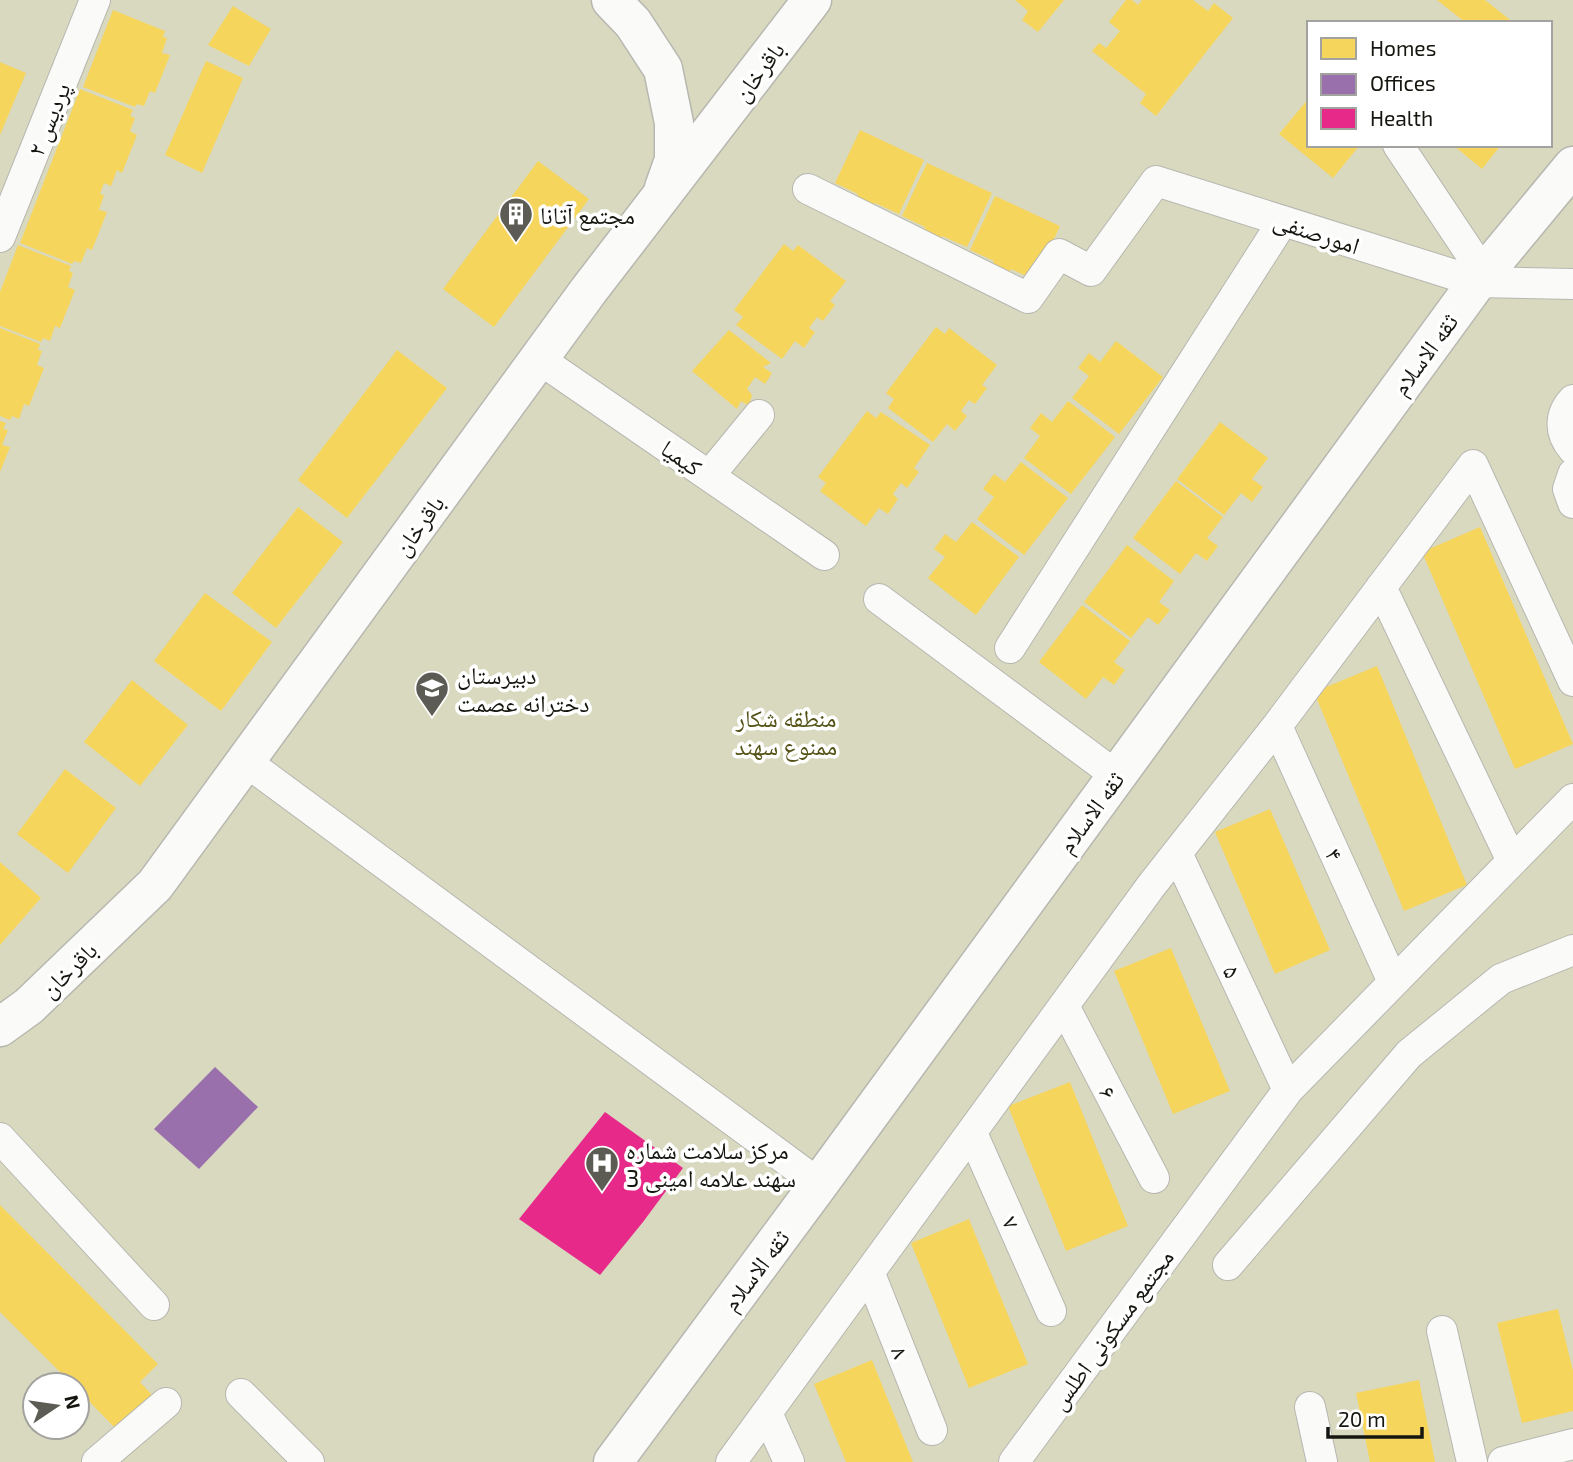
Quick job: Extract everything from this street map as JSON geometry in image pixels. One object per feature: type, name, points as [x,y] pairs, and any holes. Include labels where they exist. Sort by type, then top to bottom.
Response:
[{"type":"street","name":"پردیس ۲","points":[[0,237],[95,0]]},
{"type":"street","points":[[611,0],[633,23],[663,69],[674,123],[674,160],[660,200]]},
{"type":"street","name":"باقرخان","points":[[0,1027],[29,1006],[155,885],[589,290],[812,0]]},
{"type":"street","points":[[1399,147],[1481,278]]},
{"type":"street","name":"ثقه الاسلام","points":[[613,1462],[1481,278],[1573,166]]},
{"type":"street","name":"امورصنفی","points":[[808,189],[1028,298],[1059,254],[1091,271],[1156,181],[1481,278],[1573,284]]},
{"type":"street","points":[[1010,648],[1283,221]]},
{"type":"street","name":"کیمیا","points":[[539,359],[824,555]]},
{"type":"street","points":[[1573,400],[1565,409],[1562,429],[1565,439],[1573,449]]},
{"type":"street","points":[[709,475],[759,415]]},
{"type":"street","points":[[731,1462],[1177,853],[1277,726],[1473,465],[1573,681]]},
{"type":"street","points":[[1573,474],[1568,489],[1573,503]]},
{"type":"street","points":[[1381,587],[1512,860]]},
{"type":"street","points":[[879,599],[1117,775]]},
{"type":"street","name":"۴","points":[[1277,726],[1393,982]]},
{"type":"street","points":[[245,761],[819,1184]]},
{"type":"street","name":"مجتمع مسکونی اطلس","points":[[1014,1462],[1288,1090],[1573,799]]},
{"type":"street","name":"۵","points":[[1177,853],[1288,1090]]},
{"type":"street","points":[[1228,1265],[1409,1054],[1501,979],[1573,950]]},
{"type":"street","name":"۶","points":[[1064,1006],[1154,1178]]},
{"type":"street","name":"۷","points":[[972,1133],[1051,1311]]},
{"type":"street","points":[[0,1138],[154,1305]]},
{"type":"street","name":"۸","points":[[870,1274],[932,1430]]},
{"type":"street","points":[[1442,1331],[1472,1462]]},
{"type":"street","points":[[241,1394],[309,1462]]},
{"type":"street","points":[[97,1462],[166,1404]]},
{"type":"street","points":[[1310,1407],[1322,1462]]},
{"type":"street","points":[[767,1413],[789,1462]]},
{"type":"street","points":[[1503,1462],[1573,1444]]},
{"type":"green space","name":"منطقه شکار ممنوع سهند","points":[[0,0],[1573,0],[1573,1462],[0,1462]]},
{"type":"building: Homes","points":[[1015,0],[1064,0],[1038,32],[1022,20],[1028,11]]},
{"type":"building: Homes","points":[[1126,0],[1132,0],[1138,5],[1142,0],[1193,0],[1208,11],[1214,3],[1233,18],[1156,116],[1140,103],[1146,94],[1092,51],[1099,43],[1106,48],[1120,31],[1109,22]]},
{"type":"building: Homes","points":[[1437,0],[1485,0],[1511,21],[1463,21]]},
{"type":"building: Homes","points":[[233,6],[271,29],[249,66],[208,45]]},
{"type":"building: Homes","points":[[113,10],[165,31],[163,37],[167,38],[162,53],[170,55],[155,93],[150,91],[144,106],[137,104],[135,107],[83,87]]},
{"type":"building: Homes","points":[[206,61],[243,78],[202,173],[165,155]]},
{"type":"building: Homes","points":[[0,62],[26,73],[0,135]]},
{"type":"building: Homes","points":[[80,89],[133,110],[130,116],[135,118],[130,131],[137,135],[122,173],[117,170],[111,186],[104,183],[100,194],[104,195],[99,210],[107,212],[92,250],[87,248],[81,263],[74,261],[72,264],[20,243]]},
{"type":"building: Homes","points":[[1307,100],[1307,147],[1358,147],[1333,178],[1279,134]]},
{"type":"building: Homes","points":[[860,130],[924,160],[899,214],[875,203],[869,215],[852,207],[858,194],[835,183]]},
{"type":"building: Homes","points":[[1455,147],[1499,147],[1482,169]]},
{"type":"building: Homes","name":"مجتمع آتانا","points":[[538,161],[589,199],[494,327],[443,289]]},
{"type":"building: Homes","points":[[927,163],[992,193],[967,247],[942,236],[937,248],[919,240],[925,227],[902,216]]},
{"type":"building: Homes","points":[[995,196],[1060,226],[1035,280],[1011,269],[1004,281],[988,273],[994,261],[970,250]]},
{"type":"building: Homes","points":[[784,244],[793,251],[798,245],[846,281],[830,301],[835,305],[823,321],[817,317],[809,328],[815,332],[804,348],[795,341],[782,359],[736,325],[743,317],[734,310]]},
{"type":"building: Homes","points":[[18,245],[71,266],[69,271],[73,273],[68,287],[75,290],[60,328],[55,326],[50,341],[43,338],[41,342],[0,326],[0,292]]},
{"type":"building: Homes","points":[[936,327],[945,334],[949,328],[997,365],[982,385],[987,388],[975,404],[969,400],[961,411],[967,416],[955,431],[947,424],[933,442],[888,408],[894,399],[886,393]]},
{"type":"building: Homes","points":[[0,328],[40,344],[38,350],[42,351],[37,365],[44,368],[29,406],[24,404],[19,419],[12,416],[10,420],[0,416]]},
{"type":"building: Homes","points":[[729,330],[771,363],[763,367],[772,373],[765,384],[755,377],[747,389],[752,395],[749,406],[741,401],[737,409],[692,371]]},
{"type":"building: Homes","points":[[1116,341],[1163,377],[1119,434],[1072,398],[1089,376],[1078,368],[1089,353],[1100,362]]},
{"type":"building: Homes","points":[[397,350],[447,388],[347,518],[298,480]]},
{"type":"building: Homes","points":[[1068,401],[1115,437],[1071,494],[1024,458],[1040,436],[1030,428],[1041,413],[1052,422]]},
{"type":"building: Homes","points":[[867,411],[876,418],[881,412],[930,445],[914,468],[919,472],[907,488],[901,483],[893,494],[898,499],[888,514],[879,508],[866,526],[820,491],[826,483],[818,477]]},
{"type":"building: Homes","points":[[0,421],[6,423],[3,429],[8,430],[2,445],[10,447],[0,472]]},
{"type":"building: Homes","points":[[1220,422],[1268,458],[1252,479],[1263,487],[1252,502],[1241,493],[1224,515],[1177,479]]},
{"type":"building: Homes","points":[[1021,462],[1068,498],[1024,555],[977,519],[994,497],[983,489],[994,474],[1005,482]]},
{"type":"building: Homes","points":[[1176,481],[1223,517],[1207,538],[1218,546],[1207,561],[1196,553],[1180,574],[1133,538]]},
{"type":"building: Homes","points":[[298,507],[343,542],[276,628],[232,593]]},
{"type":"building: Homes","points":[[972,522],[1019,557],[976,615],[928,578],[945,557],[934,549],[945,534],[956,542]]},
{"type":"building: Homes","points":[[1480,527],[1573,744],[1515,769],[1422,552]]},
{"type":"building: Homes","points":[[1127,545],[1174,581],[1159,602],[1170,610],[1158,625],[1148,617],[1131,638],[1084,602]]},
{"type":"building: Homes","points":[[205,593],[272,642],[221,711],[154,661]]},
{"type":"building: Homes","points":[[1082,605],[1130,641],[1114,662],[1125,670],[1114,685],[1103,677],[1086,699],[1039,662]]},
{"type":"building: Homes","points":[[1377,666],[1467,885],[1404,911],[1314,692]]},
{"type":"building: Homes","points":[[132,680],[188,725],[140,786],[84,742]]},
{"type":"building: Homes","points":[[65,769],[116,808],[68,873],[17,834]]},
{"type":"building: Homes","points":[[1270,809],[1330,950],[1275,974],[1215,832]]},
{"type":"building: Homes","points":[[0,862],[41,898],[0,945]]},
{"type":"building: Homes","points":[[1171,948],[1230,1091],[1173,1114],[1114,971]]},
{"type":"building: Homes","points":[[1070,1082],[1128,1226],[1066,1251],[1008,1106]]},
{"type":"building: Homes","points":[[0,1205],[158,1364],[140,1382],[153,1396],[118,1431],[91,1403],[91,1371],[59,1371],[0,1312]]},
{"type":"building: Homes","points":[[969,1219],[1028,1364],[969,1388],[911,1243]]},
{"type":"building: Homes","points":[[1558,1309],[1573,1371],[1573,1411],[1522,1423],[1497,1323]]},
{"type":"building: Homes","points":[[872,1360],[913,1462],[846,1462],[814,1384]]},
{"type":"building: Homes","points":[[1419,1380],[1435,1462],[1370,1462],[1356,1393]]},
{"type":"building: Offices","points":[[215,1067],[258,1107],[199,1169],[154,1129]]},
{"type":"building: Health","name":"مرکز سلامت شماره 3 سهند علامه امینی","points":[[605,1112],[683,1168],[600,1275],[519,1219]]},
{"type":"place","name":"مجتمع آتانا","points":[[516,244]]},
{"type":"place","name":"دبیرستان دخترانه عصمت","points":[[432,718]]},
{"type":"place","name":"مرکز سلامت شماره 3 سهند علامه امینی","points":[[602,1193]]}]
